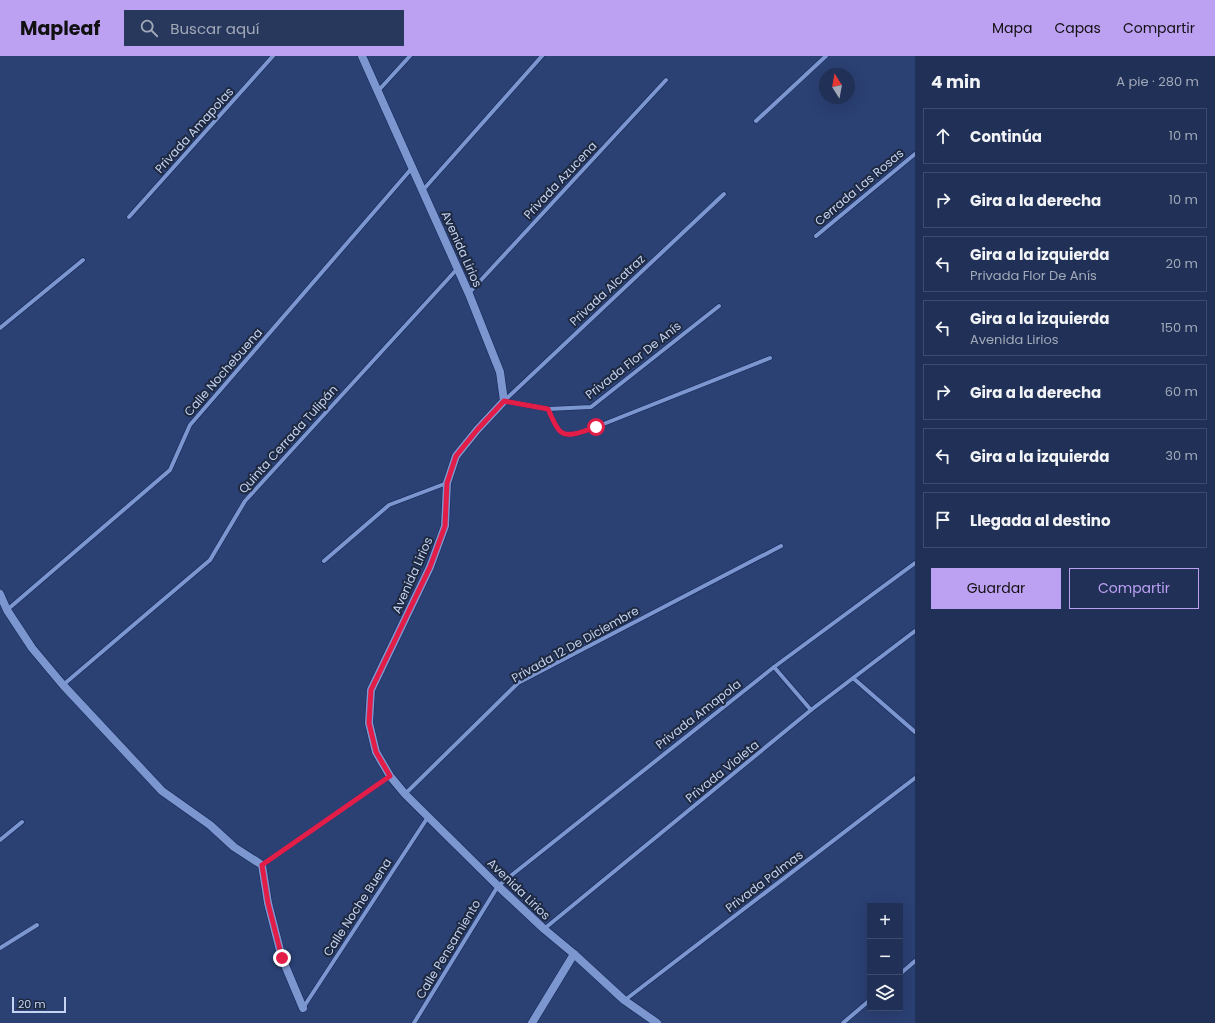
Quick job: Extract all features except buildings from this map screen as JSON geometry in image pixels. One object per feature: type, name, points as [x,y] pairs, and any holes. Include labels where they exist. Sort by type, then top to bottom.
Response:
[{"type":"main road","name":"Avenida Lirios","points":[[362,56],[469,294],[500,372],[504,401],[477,430],[456,456],[447,483],[445,526],[430,567],[371,690],[369,723],[376,752],[390,776],[405,794],[498,886],[624,1000],[657,1023]]},
{"type":"main road","points":[[0,594],[7,610],[32,648],[63,685],[162,791],[210,825],[234,847],[262,865],[268,903],[282,958],[303,1008]]},
{"type":"main road","points":[[532,1023],[574,954]]},
{"type":"street","name":"Privada Amapolas","points":[[129,216],[273,56]]},
{"type":"street","points":[[378,92],[410,56]]},
{"type":"street","points":[[422,190],[542,56]]},
{"type":"street","points":[[756,121],[826,56]]},
{"type":"street","name":"Privada Azucena","points":[[469,294],[666,80]]},
{"type":"street","name":"Cerrada Las Rosas","points":[[816,236],[915,154]]},
{"type":"street","name":"Calle Nochebuena","points":[[7,610],[170,470],[190,425],[412,168]]},
{"type":"street","name":"Privada Alcatraz","points":[[504,401],[724,194]]},
{"type":"street","points":[[0,328],[83,260]]},
{"type":"street","name":"Quinta Cerrada Tulipán","points":[[63,685],[210,560],[245,501],[458,268]]},
{"type":"street","name":"Privada Flor De Anís","points":[[504,401],[548,409],[592,407],[719,306]]},
{"type":"street","points":[[548,409],[559,430],[565,434],[572,434],[596,427],[770,358]]},
{"type":"street","points":[[324,561],[389,505],[447,483]]},
{"type":"street","name":"Privada 12 De Diciembre","points":[[405,794],[518,684],[781,546]]},
{"type":"street","name":"Privada Amapola","points":[[498,886],[774,667],[915,563]]},
{"type":"street","name":"Privada Violeta","points":[[544,929],[811,710],[915,631]]},
{"type":"street","points":[[774,667],[811,710]]},
{"type":"street","points":[[853,678],[915,732]]},
{"type":"street","points":[[262,865],[390,776]]},
{"type":"street","name":"Privada Palmas","points":[[624,1000],[915,778]]},
{"type":"street","name":"Calle Noche Buena","points":[[303,1008],[428,817]]},
{"type":"street","points":[[0,840],[22,822]]},
{"type":"street","name":"Calle Pensamiento","points":[[414,1023],[498,886]]},
{"type":"street","points":[[0,948],[37,925]]},
{"type":"street","points":[[903,971],[915,961]]},
{"type":"street","points":[[843,1023],[867,1003]]},
{"type":"route","points":[[282,958],[268,903],[262,865],[390,776],[376,752],[369,723],[371,690],[430,567],[445,526],[447,483],[456,456],[477,430],[504,401],[548,409],[559,430],[565,434],[572,434],[596,427]]}]
